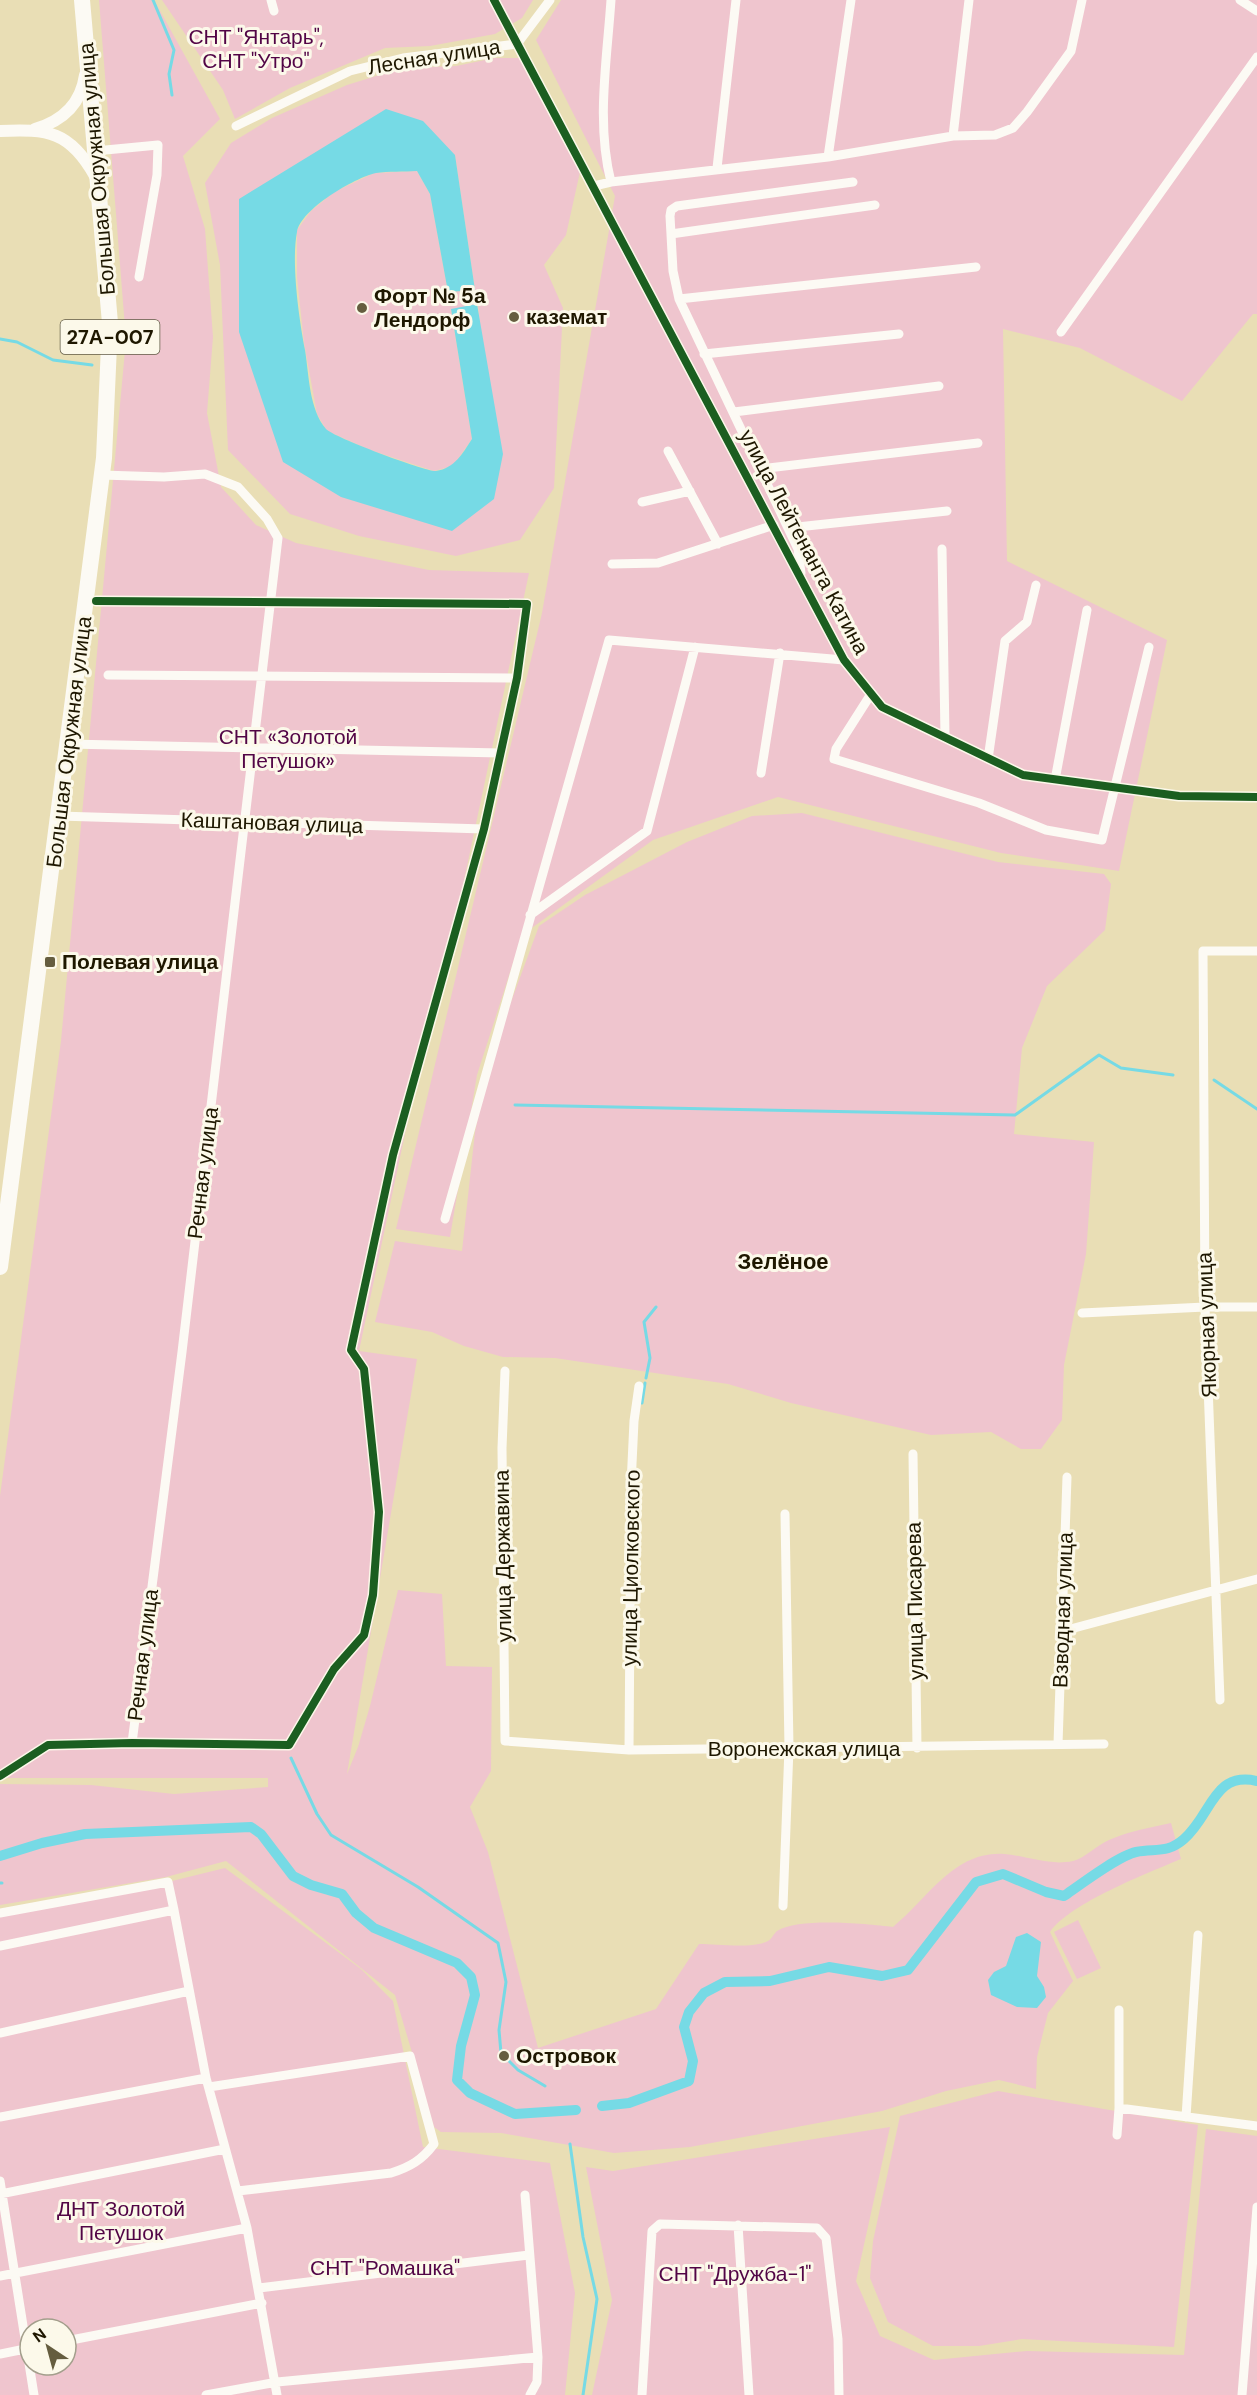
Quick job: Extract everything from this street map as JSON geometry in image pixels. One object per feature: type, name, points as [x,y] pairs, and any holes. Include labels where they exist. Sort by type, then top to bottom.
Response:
[{"type":"highway","name":"Большая Окружная улица","points":[[0,1267],[102,475],[110,323],[82,0]]},
{"type":"street","points":[[271,0],[273,11]]},
{"type":"street","name":"улица Лейтенанта Катина","points":[[494,0],[844,660],[882,707],[1023,776],[1179,796],[1257,797]]},
{"type":"street","name":"Лесная улица","points":[[236,126],[350,71],[403,58],[517,44],[550,0]]},
{"type":"street","points":[[610,182],[605,160],[603,128],[611,0]]},
{"type":"street","points":[[717,168],[736,0]]},
{"type":"street","points":[[828,157],[851,0]]},
{"type":"street","points":[[953,136],[969,0]]},
{"type":"street","points":[[594,186],[717,168],[828,157],[953,136],[995,135],[1012,128],[1071,51],[1082,0]]},
{"type":"street","points":[[1240,0],[1257,11]]},
{"type":"street","points":[[1061,332],[1257,57]]},
{"type":"street","points":[[0,131],[34,129],[55,122],[72,107],[84,80],[88,59]]},
{"type":"street","points":[[34,129],[59,136],[71,143],[83,156],[98,182]]},
{"type":"street","points":[[95,151],[158,145],[157,175],[139,277]]},
{"type":"street","points":[[802,581],[798,549],[679,299],[673,272],[670,216],[671,210],[677,206],[853,182]]},
{"type":"street","points":[[671,234],[875,205]]},
{"type":"street","points":[[679,299],[975,267]]},
{"type":"street","points":[[704,354],[899,334]]},
{"type":"street","points":[[734,412],[939,386]]},
{"type":"street","points":[[760,469],[978,443]]},
{"type":"street","points":[[668,451],[718,544]]},
{"type":"street","name":"Речная улица","points":[[102,475],[164,477],[204,474],[238,487],[267,519],[278,538],[182,1352],[132,1743]]},
{"type":"street","points":[[642,502],[690,491]]},
{"type":"street","points":[[788,528],[947,511]]},
{"type":"street","points":[[612,564],[658,563],[774,525]]},
{"type":"street","points":[[942,549],[945,737]]},
{"type":"street","points":[[988,759],[1005,641],[1027,622],[1036,585]]},
{"type":"street","points":[[0,1776],[48,1745],[132,1743],[289,1745],[334,1669],[364,1635],[373,1595],[379,1512],[364,1369],[351,1350],[393,1155],[484,829],[517,678],[527,604],[96,601]]},
{"type":"street","points":[[1055,780],[1087,610]]},
{"type":"street","points":[[445,1219],[609,640],[844,660]]},
{"type":"street","points":[[871,694],[836,749],[834,759],[979,803],[1046,830],[1102,840],[1117,788],[1149,646]]},
{"type":"street","points":[[530,915],[647,831],[695,647]]},
{"type":"street","points":[[761,773],[780,653]]},
{"type":"street","points":[[108,675],[517,678]]},
{"type":"street","points":[[68,744],[501,753]]},
{"type":"street","name":"Каштановая улица","points":[[59,816],[484,829]]},
{"type":"street","name":"Якорная улица","points":[[1220,1700],[1205,1307],[1203,951],[1257,951]]},
{"type":"street","points":[[1082,1313],[1257,1307]]},
{"type":"street","name":"улица Державина","points":[[505,1371],[502,1448],[505,1741]]},
{"type":"street","name":"улица Циолковского","points":[[629,1750],[631,1485],[634,1421],[639,1386]]},
{"type":"street","name":"улица Писарева","points":[[913,1454],[917,1748]]},
{"type":"street","name":"Взводная улица","points":[[1058,1744],[1067,1477]]},
{"type":"street","points":[[783,1906],[789,1748],[785,1514]]},
{"type":"street","points":[[1063,1631],[1257,1579]]},
{"type":"street","name":"Воронежская улица","points":[[505,1741],[629,1750],[1104,1744]]},
{"type":"street","points":[[0,1913],[168,1882],[208,2082],[247,2228],[278,2395]]},
{"type":"street","points":[[0,1946],[174,1910]]},
{"type":"street","points":[[1186,2117],[1198,1935]]},
{"type":"street","points":[[0,2033],[189,1991]]},
{"type":"street","points":[[1118,2135],[1119,2010]]},
{"type":"street","points":[[0,2116],[208,2082],[410,2056],[434,2144],[426,2155],[409,2168],[391,2172],[238,2191]]},
{"type":"street","points":[[1119,2108],[1257,2126]]},
{"type":"street","points":[[1,2194],[225,2149]]},
{"type":"street","points":[[0,2181],[23,2317]]},
{"type":"street","points":[[525,2195],[538,2357],[537,2382],[530,2395]]},
{"type":"street","points":[[1242,2395],[1257,2207]]},
{"type":"street","points":[[642,2395],[652,2231],[660,2224],[817,2228],[823,2232],[826,2238],[838,2339],[839,2395]]},
{"type":"street","points":[[738,2225],[749,2395]]},
{"type":"street","points":[[0,2276],[247,2228]]},
{"type":"street","points":[[259,2288],[529,2255]]},
{"type":"street","points":[[78,2339],[262,2303]]},
{"type":"street","points":[[0,2354],[18,2350]]},
{"type":"street","points":[[206,2395],[277,2382],[538,2357]]},
{"type":"street","points":[[32,2377],[34,2395]]},
{"type":"green space","name":"СНТ «Золотой Петушок»","points":[[99,0],[154,0],[220,119],[183,156],[205,229],[213,337],[207,413],[221,487],[256,525],[296,543],[429,570],[529,573],[444,975],[424,1044],[359,1351],[417,1359],[347,1774],[370,1706],[398,1590],[442,1594],[446,1666],[492,1667],[491,1771],[470,1807],[488,1852],[538,2048],[656,2009],[699,1944],[754,1945],[769,1940],[777,1931],[801,1924],[867,1924],[893,1927],[942,1879],[970,1860],[986,1855],[1004,1854],[1047,1862],[1073,1861],[1104,1842],[1139,1830],[1171,1823],[1181,1859],[1111,1890],[1074,1910],[1050,1932],[1073,1981],[1048,2013],[1037,2057],[1036,2089],[999,2080],[946,2091],[882,2111],[690,2147],[614,2153],[501,2133],[441,2132],[434,2127],[395,1995],[226,1861],[166,1877],[0,1905],[0,1784],[91,1785],[174,1794],[268,1787],[268,1778],[0,1778],[0,1496],[61,1041],[126,340]]},
{"type":"green space","name":"СНТ \"Янтарь\", СНТ \"Утро\"","points":[[162,0],[533,0],[522,18],[495,34],[430,46],[385,48],[290,88],[235,119],[223,90]]},
{"type":"green space","points":[[561,0],[1257,0],[1257,314],[1253,314],[1182,401],[1080,348],[1003,329],[1007,561],[1167,640],[1119,871],[1001,853],[778,797],[653,840],[522,935],[477,1075],[450,1237],[396,1229],[542,613],[615,196],[536,40]]},
{"type":"green space","points":[[495,58],[523,58],[580,172],[566,235],[544,265],[563,308],[554,488],[520,540],[456,556],[359,536],[290,514],[228,450],[220,265],[205,183],[231,143],[272,118],[347,85],[402,68],[456,66]],"holes":[[[455,155],[475,290],[448,292],[430,194],[417,171],[374,173],[334,192],[311,211],[297,230],[297,277],[304,343],[317,414],[327,431],[370,450],[434,471],[453,466],[472,439],[451,310],[478,304],[494,499],[283,462],[240,199]]]},
{"type":"green space","points":[[802,813],[998,862],[1104,874],[1111,884],[1105,930],[1047,986],[1022,1048],[1014,1134],[1094,1142],[1086,1254],[1064,1365],[1062,1420],[1041,1449],[1021,1449],[991,1432],[931,1435],[791,1403],[728,1384],[555,1358],[503,1357],[464,1346],[432,1332],[375,1322],[395,1241],[462,1251],[475,1132],[485,1084],[505,1018],[539,926],[585,895],[687,842],[752,816]]},
{"type":"green space","points":[[225,1868],[361,1969],[393,2001],[423,2147],[550,2163],[575,2293],[565,2395],[0,2395],[0,1910],[168,1882]]},
{"type":"green space","points":[[1078,1920],[1101,1968],[1077,1979],[1054,1932]]},
{"type":"green space","points":[[998,2091],[1198,2125],[1174,2347],[1022,2339],[979,2346],[933,2346],[888,2322],[870,2278],[873,2241],[900,2116]]},
{"type":"green space","name":"СНТ \"Дружба-1\"","points":[[890,2127],[856,2281],[880,2336],[934,2360],[1027,2351],[1184,2355],[1206,2129],[1257,2136],[1257,2395],[592,2395],[612,2300],[586,2167],[613,2171]]},
{"type":"water","points":[[386,109],[423,121],[455,155],[475,290],[448,292],[430,194],[417,171],[376,173],[342,188],[308,214],[297,232],[296,291],[309,381],[316,412],[326,429],[332,433],[429,470],[436,471],[448,467],[457,460],[472,439],[451,309],[477,304],[503,454],[494,499],[452,531],[341,497],[283,462],[239,332],[239,199]]},
{"type":"water","points":[[1027,1933],[1041,1942],[1037,1976],[1044,1987],[1046,1997],[1037,2008],[1017,2007],[991,1995],[988,1980],[994,1972],[1006,1966],[1016,1937]]},
{"type":"waterway","points":[[153,0],[174,50],[169,74],[172,95]]},
{"type":"waterway","points":[[0,339],[17,342],[53,360],[92,365]]},
{"type":"waterway","points":[[515,1105],[1015,1115],[1099,1055],[1121,1068],[1173,1075]]},
{"type":"waterway","points":[[1214,1080],[1257,1109]]},
{"type":"waterway","points":[[646,1378],[650,1358],[644,1322],[656,1307]]},
{"type":"waterway","points":[[642,1403],[645,1383]]},
{"type":"waterway","points":[[291,1758],[317,1814],[331,1835],[418,1887],[498,1943],[506,1982],[499,2030],[501,2053],[518,2070],[545,2086]]},
{"type":"waterway","points":[[602,2106],[629,2103],[689,2081],[693,2061],[684,2027],[689,2012],[704,1993],[725,1982],[770,1981],[829,1967],[882,1976],[908,1970],[976,1882],[1003,1874],[1046,1892],[1064,1896],[1128,1855],[1166,1849],[1178,1844],[1193,1829],[1222,1789],[1231,1782],[1257,1781]]},
{"type":"waterway","points":[[0,1856],[42,1843],[85,1834],[251,1827],[261,1834],[293,1876],[311,1885],[342,1894],[356,1913],[374,1928],[457,1963],[471,1977],[475,1995],[461,2046],[457,2080],[470,2093],[515,2114],[576,2110]]},
{"type":"waterway","points":[[570,2144],[583,2237],[597,2299],[583,2395]]},
{"type":"cycle path","points":[[494,0],[844,660],[882,707],[1023,775],[1179,796],[1257,797]]},
{"type":"cycle path","points":[[0,1776],[48,1745],[132,1743],[289,1745],[334,1669],[364,1635],[373,1595],[379,1512],[364,1369],[351,1350],[393,1155],[484,829],[517,678],[527,604],[96,601]]},
{"type":"place","name":"Форт № 5а Лендорф","points":[[362,308]]},
{"type":"place","name":"каземат","points":[[514,317]]},
{"type":"place","name":"Полевая улица","points":[[50,962]]},
{"type":"place","name":"Островок","points":[[504,2056]]},
{"type":"district","name":"Зелёное","points":[[783,1261]]},
{"type":"park label","name":"ДНТ Золотой Петушок","points":[[121,2221]]},
{"type":"park label","name":"СНТ \"Ромашка\"","points":[[385,2268]]}]
